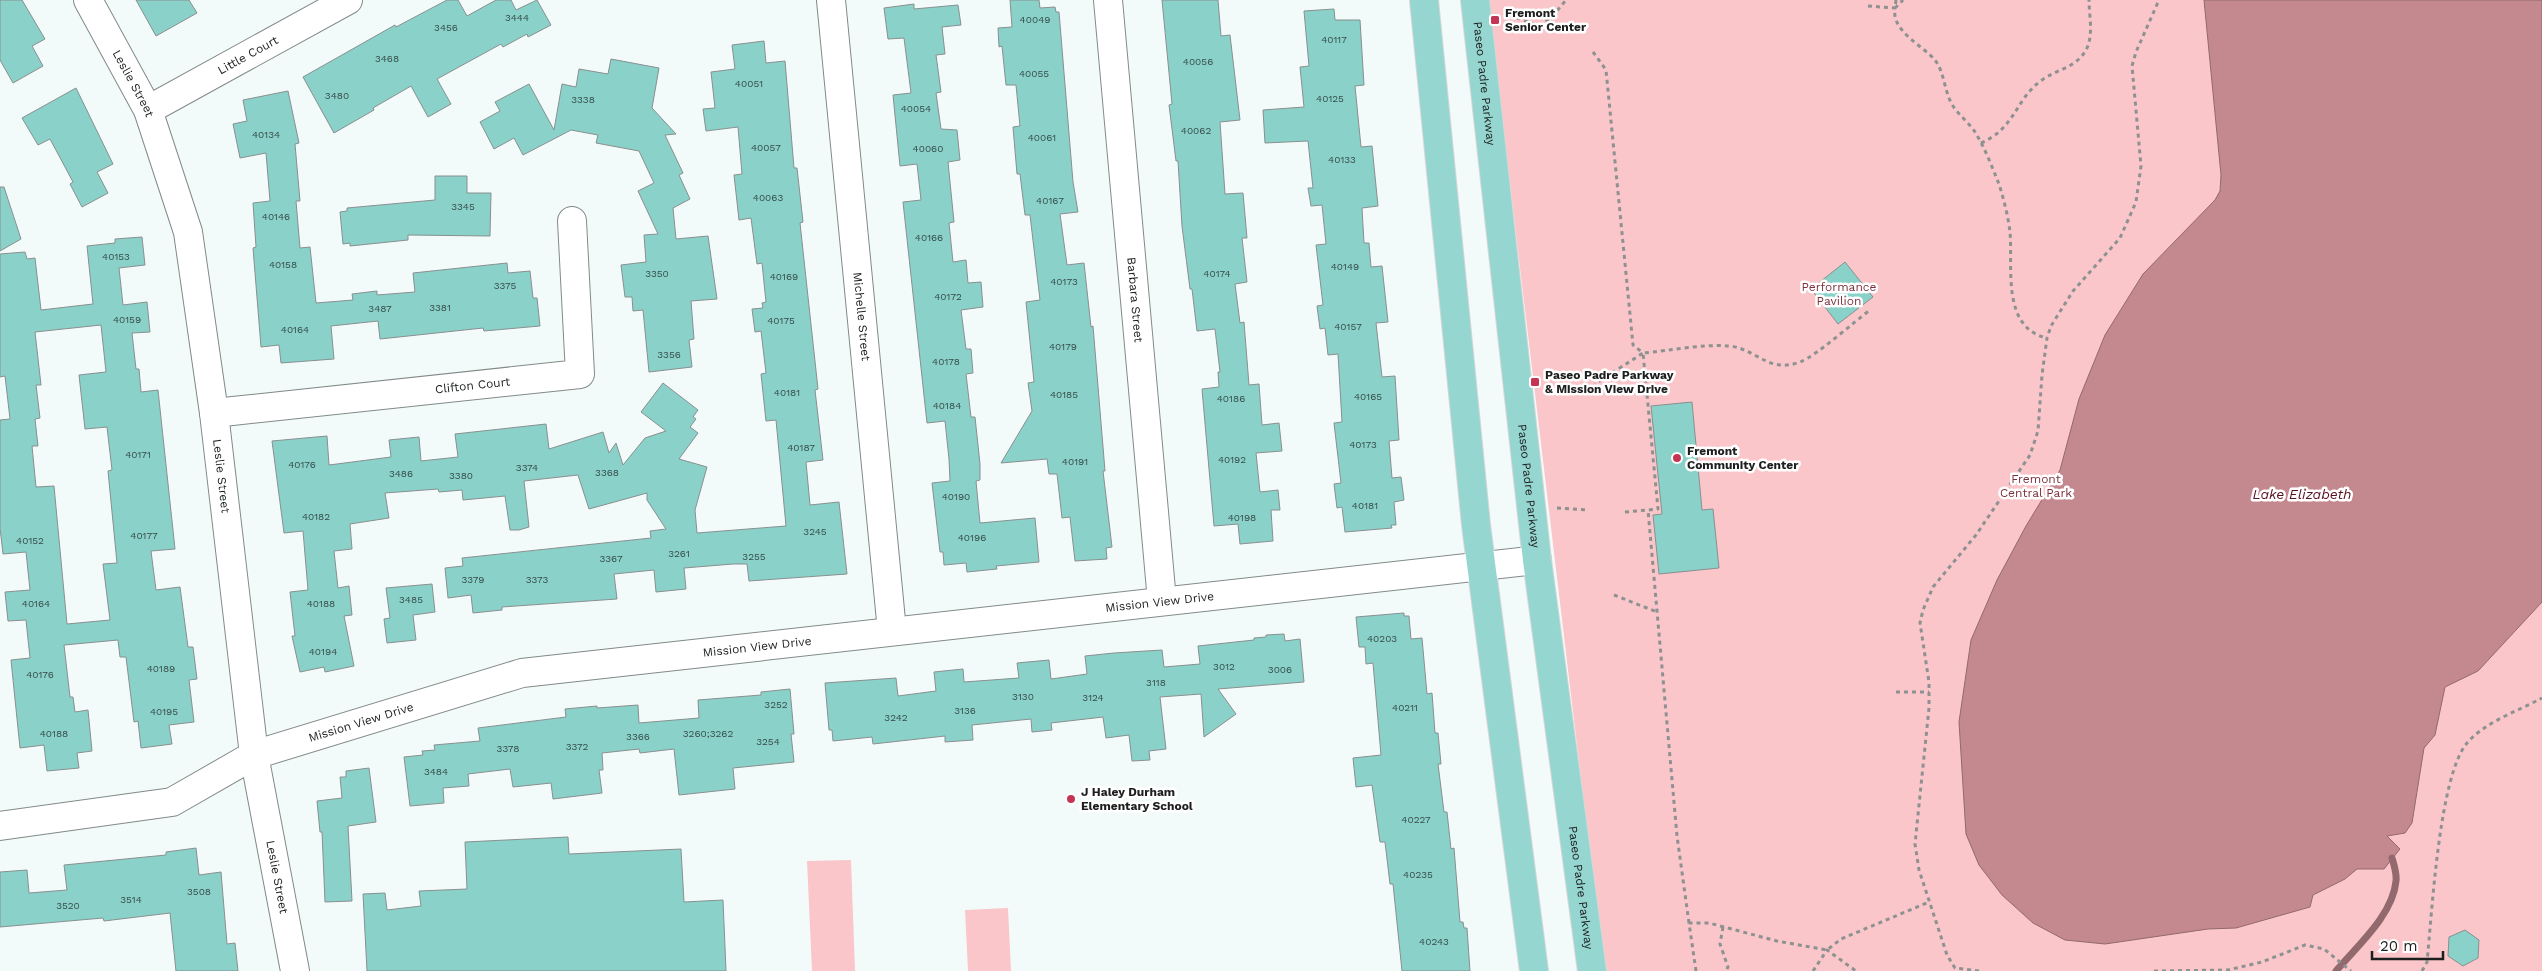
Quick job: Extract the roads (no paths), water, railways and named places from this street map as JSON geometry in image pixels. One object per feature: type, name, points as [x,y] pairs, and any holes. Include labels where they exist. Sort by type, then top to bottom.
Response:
[{"type":"main road","points":[[1424,0],[1482,566],[1534,971]]},
{"type":"main road","name":"Paseo Padre Parkway","points":[[1474,0],[1537,560],[1592,971]]},
{"type":"street","name":"Leslie Street","points":[[88,0],[148,110],[188,232],[214,412],[254,755],[294,971]]},
{"type":"street","name":"Little Court","points":[[148,110],[348,0]]},
{"type":"street","name":"Michelle Street","points":[[831,0],[892,631]]},
{"type":"street","name":"Barbara Street","points":[[1108,0],[1162,601]]},
{"type":"street","name":"Clifton Court","points":[[214,412],[580,374],[572,221]]},
{"type":"street","name":"Mission View Drive","points":[[0,826],[172,802],[254,755],[522,674],[1537,560]]},
{"type":"water","name":"Lake Elizabeth","points":[[2204,0],[2542,0],[2542,602],[2478,671],[2445,687],[2435,735],[2424,748],[2412,823],[2405,833],[2387,836],[2400,849],[2384,869],[2357,869],[2345,879],[2313,895],[2310,907],[2236,928],[2208,929],[2105,944],[2065,940],[2033,923],[2002,895],[1979,865],[1966,834],[1959,722],[1971,640],[1997,580],[2026,526],[2060,470],[2079,399],[2105,335],[2143,274],[2215,200],[2220,191],[2221,175]]},
{"type":"waterway","points":[[2336,971],[2373,929],[2388,906],[2396,881],[2396,872],[2392,858]]},
{"type":"place","name":"Fremont Senior Center","points":[[1495,20]]},
{"type":"place","name":"Paseo Padre Parkway & Mission View Drive","points":[[1535,382]]},
{"type":"place","name":"Fremont Community Center","points":[[1677,458]]},
{"type":"place","name":"J Haley Durham Elementary School","points":[[1071,799]]},
{"type":"park label","name":"Performance Pavilion","points":[[1839,294]]},
{"type":"park label","name":"Fremont Central Park","points":[[2036,486]]}]
